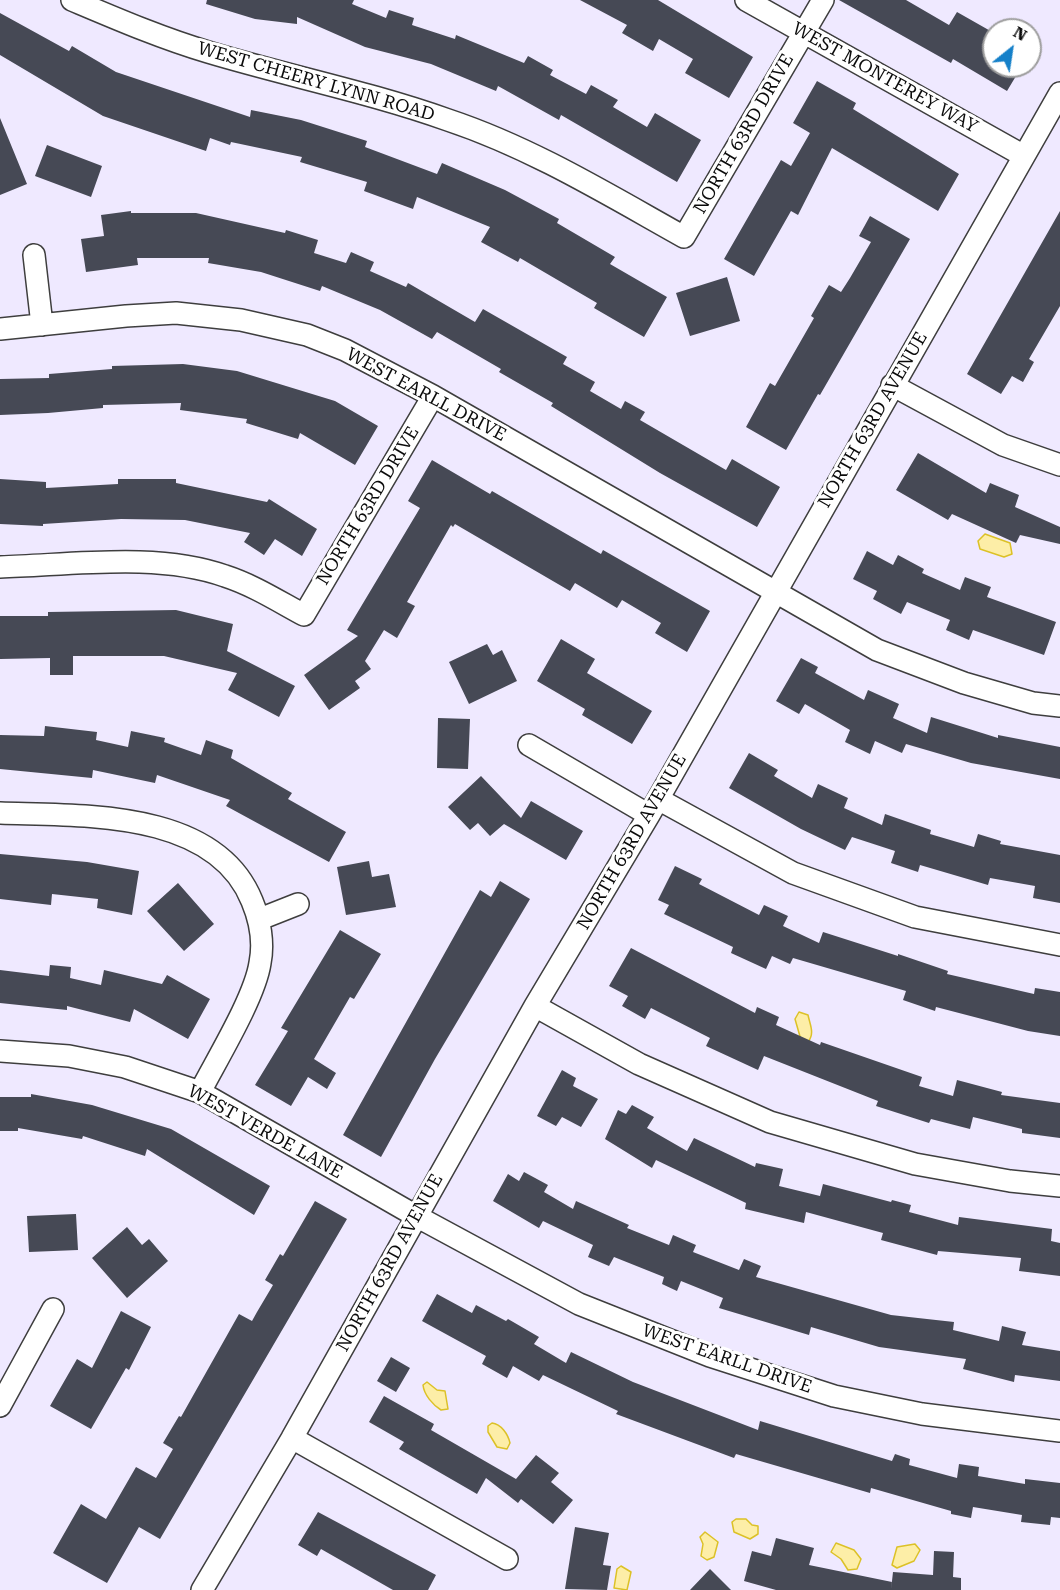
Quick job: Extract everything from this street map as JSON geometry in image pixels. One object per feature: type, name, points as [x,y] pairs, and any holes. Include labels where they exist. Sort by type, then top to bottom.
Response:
[{"type":"street","name":"WEST CHEERY LYNN ROAD","points":[[72,0],[145,31],[206,51],[363,92],[450,120],[539,157],[684,237]]},
{"type":"street","name":"WEST MONTEREY WAY","points":[[746,0],[1024,156]]},
{"type":"street","name":"NORTH 63RD DRIVE","points":[[684,237],[822,0]]},
{"type":"street","name":"NORTH 63RD AVENUE","points":[[202,1590],[292,1438],[535,1006],[653,807],[1060,93]]},
{"type":"street","points":[[34,255],[42,325]]},
{"type":"street","name":"WEST EARLL DRIVE","points":[[0,329],[126,316],[176,314],[241,320],[307,335],[345,350],[433,396],[775,591]]},
{"type":"street","points":[[892,385],[1003,445],[1060,465]]},
{"type":"street","name":"NORTH 63RD DRIVE","points":[[0,567],[141,562],[195,568],[225,576],[304,615],[433,396]]},
{"type":"street","points":[[775,591],[877,650],[964,683],[1033,703],[1060,705]]},
{"type":"street","points":[[530,746],[793,873],[915,917],[1060,945]]},
{"type":"street","points":[[0,813],[59,815],[166,828],[202,844],[232,865],[249,893],[260,919],[260,964],[245,1004],[200,1092]]},
{"type":"street","points":[[260,919],[298,904]]},
{"type":"street","points":[[535,1006],[639,1064],[770,1122],[915,1164],[1010,1181],[1060,1186]]},
{"type":"street","name":"WEST VERDE LANE","points":[[0,1052],[69,1056],[114,1065],[200,1092],[416,1216]]},
{"type":"street","name":"WEST EARLL DRIVE","points":[[416,1216],[579,1304],[720,1360],[834,1396],[922,1414],[1060,1431]]},
{"type":"street","points":[[0,1406],[53,1309]]},
{"type":"street","points":[[292,1438],[507,1558]]},
{"type":"shaded area","points":[[985,534],[1010,543],[1012,554],[1004,557],[980,549],[978,541]]},
{"type":"shaded area","points":[[799,1012],[808,1015],[812,1032],[808,1042],[801,1040],[795,1019]]},
{"type":"shaded area","points":[[427,1382],[437,1390],[445,1391],[448,1409],[441,1410],[429,1399],[423,1385]]},
{"type":"shaded area","points":[[492,1423],[501,1427],[506,1433],[510,1443],[507,1449],[497,1447],[488,1432],[488,1426]]},
{"type":"shaded area","points":[[736,1519],[746,1519],[752,1525],[758,1526],[758,1534],[750,1539],[734,1532],[732,1522]]},
{"type":"shaded area","points":[[705,1532],[718,1542],[714,1557],[707,1560],[701,1556],[703,1544],[700,1537]]},
{"type":"shaded area","points":[[836,1543],[854,1550],[861,1559],[857,1569],[848,1570],[841,1559],[831,1552]]},
{"type":"shaded area","points":[[915,1544],[920,1550],[914,1561],[897,1568],[892,1565],[897,1547]]},
{"type":"shaded area","points":[[621,1566],[631,1572],[627,1590],[614,1588],[617,1569]]},
{"type":"building","points":[[207,0],[354,0],[352,4],[386,18],[389,10],[414,18],[412,25],[455,39],[456,35],[524,63],[528,56],[553,70],[550,75],[586,94],[591,85],[618,100],[613,107],[647,127],[655,113],[701,140],[677,182],[561,115],[559,120],[498,86],[496,91],[431,64],[365,47],[297,17],[297,24],[255,19],[206,4]]},
{"type":"building","points":[[580,0],[658,0],[753,57],[729,98],[685,73],[693,59],[659,39],[653,51],[622,33],[627,25]]},
{"type":"building","points":[[839,0],[906,0],[949,25],[957,12],[982,26],[982,76],[953,59],[951,63]]},
{"type":"building","points":[[0,13],[69,51],[72,46],[116,72],[250,117],[251,110],[301,120],[367,141],[365,147],[437,174],[442,163],[505,190],[559,219],[557,223],[615,257],[610,264],[667,297],[644,337],[594,308],[597,303],[520,258],[518,262],[481,242],[490,227],[417,197],[413,209],[364,191],[367,182],[300,162],[302,157],[231,142],[230,145],[210,138],[206,151],[103,116],[0,55]]},
{"type":"building","points":[[985,78],[1015,78],[1007,91]]},
{"type":"building","points":[[817,81],[856,103],[853,109],[959,174],[938,211],[832,148],[798,215],[791,211],[754,276],[724,259],[781,160],[791,166],[810,133],[793,123]]},
{"type":"building","points":[[0,118],[27,184],[0,195]]},
{"type":"building","points":[[47,145],[102,166],[91,197],[35,176]]},
{"type":"building","points":[[131,211],[131,213],[196,213],[285,233],[286,230],[318,240],[314,253],[346,263],[351,252],[374,262],[370,271],[406,287],[408,283],[475,322],[483,309],[567,357],[563,364],[595,382],[590,391],[621,409],[625,401],[645,412],[640,420],[726,470],[732,459],[780,487],[757,527],[660,473],[551,406],[553,403],[499,372],[501,369],[437,332],[432,339],[380,310],[322,286],[320,291],[261,272],[208,263],[209,258],[137,258],[138,265],[86,272],[81,239],[104,236],[101,215]]},
{"type":"building","points":[[1060,211],[1060,306],[1029,359],[1034,362],[1023,382],[1012,376],[1001,394],[967,374]]},
{"type":"building","points":[[870,216],[910,239],[786,450],[746,427],[770,383],[775,386],[814,318],[811,316],[829,285],[841,292],[850,278],[871,242],[859,236]]},
{"type":"building","points":[[727,277],[740,321],[690,336],[676,293]]},
{"type":"building","points":[[183,364],[237,371],[335,401],[378,426],[355,465],[300,433],[298,439],[246,423],[247,419],[180,410],[181,403],[103,405],[103,408],[0,415],[0,379],[49,378],[49,374],[112,369],[112,366]]},
{"type":"building","points":[[918,453],[986,493],[990,483],[1019,495],[1015,507],[1060,527],[1060,544],[1020,535],[1016,543],[952,514],[948,520],[896,490]]},
{"type":"building","points":[[432,460],[490,494],[492,491],[601,554],[603,550],[710,611],[687,652],[655,633],[661,623],[622,600],[617,608],[575,583],[570,591],[455,524],[453,527],[451,525],[407,602],[415,606],[397,638],[384,630],[365,661],[371,669],[355,681],[360,688],[329,710],[304,675],[358,636],[347,630],[420,508],[408,501]]},
{"type":"building","points":[[0,479],[46,482],[46,488],[118,484],[118,479],[176,479],[176,483],[267,502],[269,499],[317,529],[302,556],[275,539],[264,555],[244,542],[250,533],[185,520],[121,519],[43,524],[43,526],[0,524]]},
{"type":"building","points":[[867,551],[893,565],[898,555],[924,569],[922,573],[960,590],[965,577],[991,587],[987,597],[1056,622],[1044,655],[973,630],[969,640],[946,630],[950,620],[907,602],[901,614],[873,599],[877,591],[853,579]]},
{"type":"building","points":[[176,610],[233,624],[227,651],[295,686],[279,717],[228,690],[237,673],[164,656],[73,656],[73,675],[50,675],[50,658],[0,659],[0,616],[48,616],[48,612]]},
{"type":"building","points":[[561,639],[595,659],[587,673],[652,711],[632,744],[582,715],[585,709],[537,681]]},
{"type":"building","points":[[487,644],[493,655],[502,650],[517,681],[469,704],[449,662]]},
{"type":"building","points":[[801,658],[818,667],[815,673],[864,700],[868,690],[899,704],[893,718],[927,733],[931,717],[998,738],[998,735],[1060,747],[1060,779],[971,763],[906,744],[902,753],[875,741],[870,754],[845,742],[850,730],[805,704],[799,714],[776,701]]},
{"type":"building","points":[[438,718],[470,719],[468,769],[437,768]]},
{"type":"building","points":[[45,726],[97,732],[96,740],[128,747],[131,731],[165,738],[164,742],[201,755],[206,740],[233,750],[231,758],[292,793],[288,799],[346,832],[329,862],[226,806],[230,800],[157,775],[155,783],[93,770],[92,778],[0,769],[0,735],[44,736]]},
{"type":"building","points":[[749,753],[778,770],[774,776],[812,798],[818,784],[848,798],[844,808],[882,825],[885,814],[931,830],[930,834],[974,847],[978,834],[1001,841],[1000,844],[1060,855],[1060,903],[1033,898],[1035,886],[990,878],[988,885],[920,865],[918,872],[891,863],[895,851],[852,837],[845,850],[801,829],[729,788]]},
{"type":"building","points":[[481,776],[521,818],[531,801],[583,831],[566,860],[504,824],[490,836],[478,823],[470,830],[448,807]]},
{"type":"building","points":[[0,854],[87,862],[139,871],[132,915],[97,908],[98,899],[52,894],[51,905],[0,899]]},
{"type":"building","points":[[369,861],[372,877],[389,874],[396,907],[346,915],[337,867]]},
{"type":"building","points":[[675,866],[702,879],[699,884],[759,915],[764,905],[788,916],[783,926],[819,943],[823,932],[898,956],[898,954],[948,971],[947,974],[1034,994],[1035,988],[1060,992],[1060,1036],[1028,1031],[936,1007],[935,1011],[903,1000],[906,991],[793,958],[790,964],[772,956],[766,969],[731,953],[733,947],[664,914],[669,905],[658,900]]},
{"type":"building","points":[[500,881],[530,899],[435,1059],[381,1157],[343,1135],[480,890],[491,897]]},
{"type":"building","points":[[178,883],[214,924],[184,951],[147,911]]},
{"type":"building","points":[[340,930],[381,954],[354,999],[350,997],[314,1059],[336,1073],[327,1089],[308,1077],[291,1106],[255,1085],[288,1031],[281,1028]]},
{"type":"building","points":[[631,948],[755,1013],[757,1007],[779,1017],[776,1025],[820,1045],[821,1042],[922,1077],[919,1086],[953,1096],[957,1080],[1002,1092],[1001,1095],[1060,1103],[1060,1138],[1022,1133],[1022,1129],[973,1117],[970,1129],[931,1119],[929,1123],[876,1106],[878,1101],[764,1056],[758,1070],[706,1046],[710,1038],[651,1008],[645,1019],[622,1006],[628,996],[609,986]]},
{"type":"building","points":[[50,965],[71,967],[70,978],[101,985],[104,970],[162,984],[167,975],[210,999],[188,1039],[134,1009],[130,1022],[67,1006],[67,1010],[0,1003],[0,970],[49,976]]},
{"type":"building","points":[[562,1070],[576,1078],[573,1086],[598,1099],[581,1127],[562,1117],[556,1126],[537,1116]]},
{"type":"building","points":[[31,1094],[92,1105],[171,1129],[270,1186],[254,1215],[147,1149],[145,1156],[83,1136],[82,1139],[18,1128],[18,1131],[0,1131],[0,1097],[31,1097]]},
{"type":"building","points":[[632,1105],[654,1117],[647,1128],[687,1151],[694,1138],[755,1167],[756,1163],[783,1169],[779,1186],[820,1196],[823,1184],[911,1205],[909,1212],[958,1225],[959,1217],[1052,1229],[1051,1241],[1060,1243],[1060,1276],[1019,1271],[1021,1258],[938,1251],[937,1255],[881,1240],[883,1233],[806,1212],[804,1223],[745,1209],[746,1203],[656,1160],[652,1168],[605,1139],[618,1110],[626,1114]]},
{"type":"building","points":[[524,1172],[548,1185],[544,1192],[573,1209],[576,1201],[629,1225],[627,1228],[669,1245],[673,1235],[696,1245],[693,1252],[739,1270],[744,1259],[761,1266],[756,1277],[891,1315],[954,1322],[953,1330],[999,1341],[1002,1326],[1026,1332],[1022,1345],[1060,1351],[1060,1381],[1015,1375],[1014,1382],[963,1369],[966,1359],[879,1347],[811,1327],[809,1335],[719,1308],[723,1298],[681,1281],[677,1291],[662,1284],[664,1277],[614,1257],[609,1266],[588,1257],[593,1245],[543,1221],[539,1228],[493,1201],[508,1174],[519,1181]]},
{"type":"building","points":[[315,1201],[347,1219],[160,1539],[139,1527],[107,1583],[53,1553],[81,1504],[106,1519],[136,1467],[156,1478],[173,1449],[163,1443],[179,1416],[181,1417],[239,1314],[252,1321],[273,1285],[265,1280],[280,1254],[283,1256]]},
{"type":"building","points":[[76,1214],[78,1250],[29,1252],[27,1216]]},
{"type":"building","points":[[127,1227],[142,1245],[149,1239],[168,1261],[127,1298],[92,1258]]},
{"type":"building","points":[[437,1294],[472,1313],[476,1305],[506,1321],[508,1319],[539,1337],[534,1344],[566,1363],[571,1352],[633,1382],[758,1430],[760,1421],[892,1461],[895,1454],[910,1459],[909,1465],[957,1478],[959,1464],[979,1467],[978,1476],[1025,1484],[1025,1479],[1060,1483],[1060,1518],[1051,1517],[1050,1525],[1021,1522],[1022,1515],[973,1507],[971,1518],[951,1514],[951,1511],[871,1488],[870,1493],[736,1454],[734,1458],[616,1414],[618,1411],[543,1375],[539,1381],[513,1366],[507,1378],[482,1364],[486,1356],[422,1321]]},
{"type":"building","points":[[121,1311],[151,1327],[129,1370],[126,1368],[91,1429],[50,1406],[77,1359],[92,1368]]},
{"type":"building","points":[[391,1357],[410,1368],[396,1392],[377,1381]]},
{"type":"building","points":[[384,1396],[434,1424],[431,1430],[516,1479],[536,1455],[559,1473],[551,1482],[573,1500],[553,1524],[521,1499],[518,1503],[486,1478],[477,1494],[399,1449],[404,1442],[369,1422]]},
{"type":"building","points":[[318,1512],[436,1575],[428,1590],[393,1590],[321,1549],[317,1556],[298,1545]]},
{"type":"building","points":[[575,1527],[609,1533],[603,1565],[611,1566],[607,1590],[565,1589]]},
{"type":"building","points":[[776,1538],[814,1548],[809,1565],[892,1582],[891,1590],[776,1590],[744,1581],[752,1551],[771,1556]]},
{"type":"building","points":[[934,1551],[954,1552],[953,1577],[961,1578],[961,1590],[891,1590],[893,1572],[933,1575]]},
{"type":"building","points":[[710,1569],[731,1590],[690,1590]]}]
